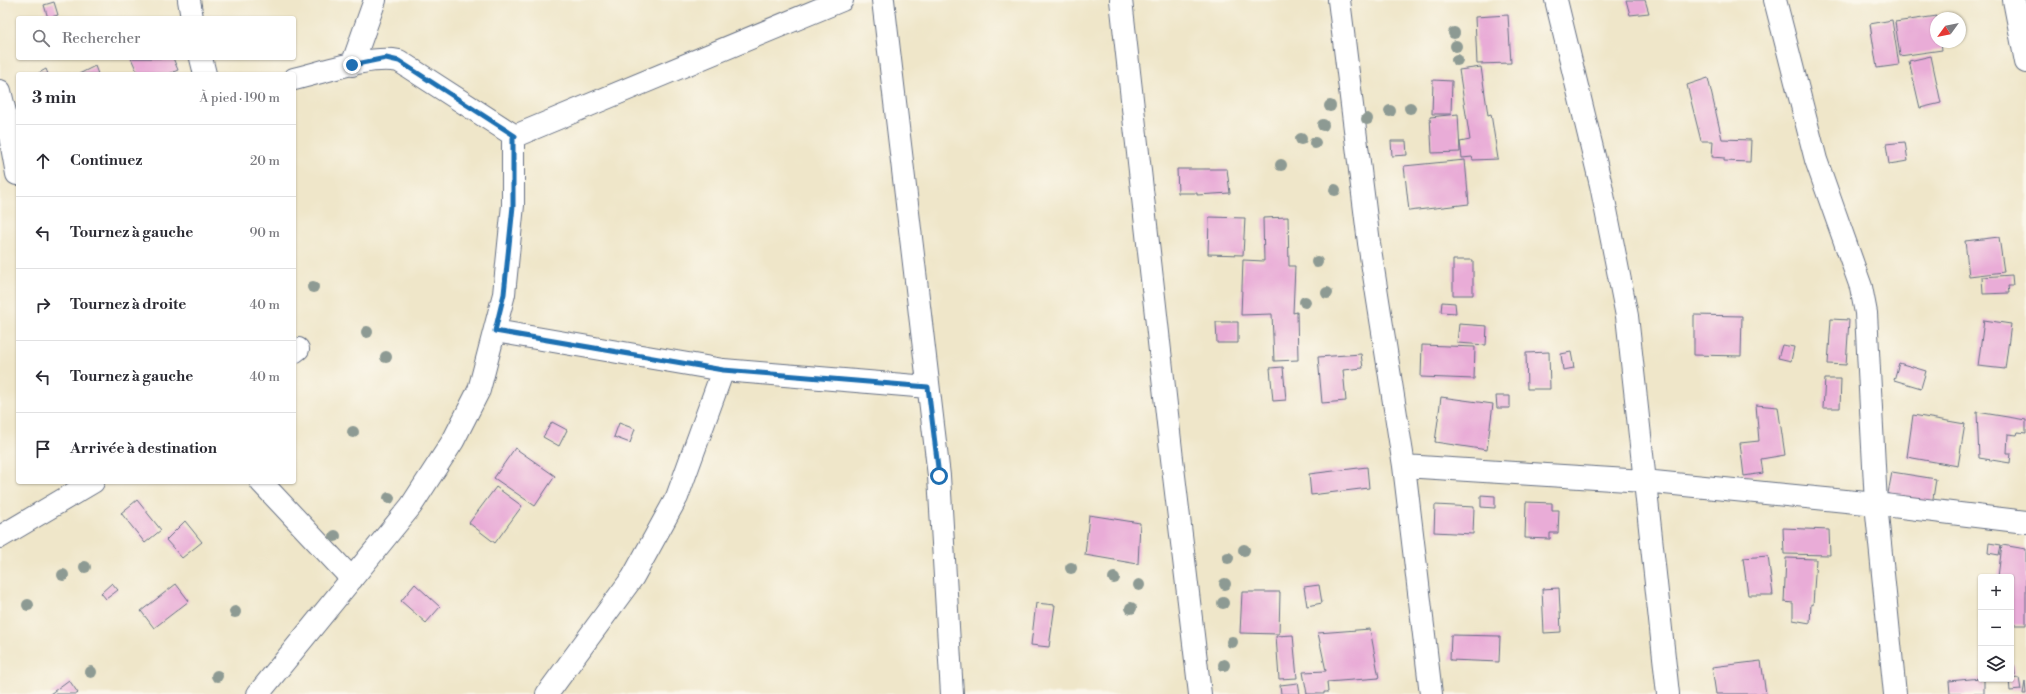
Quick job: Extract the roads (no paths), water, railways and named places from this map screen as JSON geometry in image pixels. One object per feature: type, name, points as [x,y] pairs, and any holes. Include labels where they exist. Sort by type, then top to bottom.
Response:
[{"type":"street","points":[[189,0],[192,16]]},
{"type":"street","points":[[352,65],[375,0]]},
{"type":"street","points":[[264,692],[411,506],[453,441],[480,390],[504,294],[513,206],[513,138],[842,0]]},
{"type":"street","points":[[883,0],[939,476],[952,694]]},
{"type":"street","points":[[1121,0],[1170,443],[1200,694]]},
{"type":"street","points":[[1339,0],[1368,243],[1404,466],[1431,694]]},
{"type":"street","points":[[1556,0],[1601,185],[1627,316],[1668,694]]},
{"type":"street","points":[[1775,0],[1816,160],[1861,287],[1866,312],[1876,504],[1895,694]]},
{"type":"street","points":[[2014,0],[2026,62]]},
{"type":"street","points":[[296,79],[386,58],[399,61],[515,136]]},
{"type":"street","points":[[202,60],[204,72]]},
{"type":"street","points":[[0,91],[8,125],[12,176]]},
{"type":"street","points":[[495,331],[723,370],[928,387]]},
{"type":"street","points":[[547,694],[633,577],[677,497],[723,370]]},
{"type":"street","points":[[1404,466],[1644,481],[1876,504],[2026,522]]},
{"type":"street","points":[[0,537],[90,484]]},
{"type":"street","points":[[263,484],[352,579]]}]
